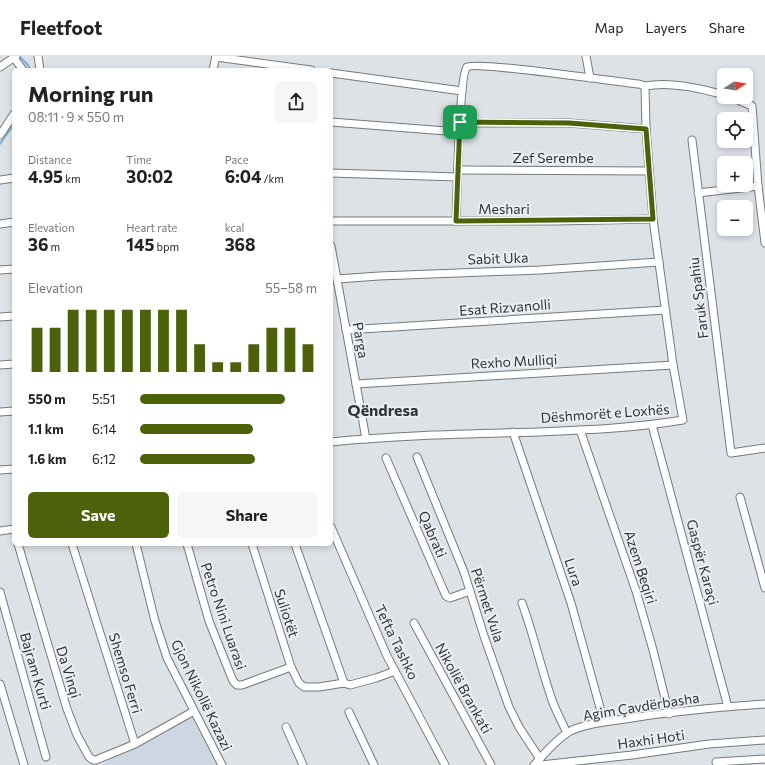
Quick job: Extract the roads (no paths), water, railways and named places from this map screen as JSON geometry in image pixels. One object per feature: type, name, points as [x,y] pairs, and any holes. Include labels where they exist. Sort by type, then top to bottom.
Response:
[{"type":"street","points":[[38,56],[40,68]]},
{"type":"street","points":[[213,68],[216,56],[297,68]]},
{"type":"street","points":[[586,56],[590,78]]},
{"type":"street","points":[[0,67],[15,57],[22,68]]},
{"type":"street","points":[[456,221],[462,91],[466,68],[472,65],[590,78],[645,86],[654,84],[672,85],[717,93]]},
{"type":"street","points":[[333,73],[462,91]]},
{"type":"street","name":"Dëshmorët e Loxhës","points":[[333,442],[366,439],[580,430],[652,425],[683,420],[673,365],[653,219],[646,129],[645,86]]},
{"type":"street","points":[[747,104],[752,106],[758,186],[765,243]]},
{"type":"street","points":[[0,135],[12,117]]},
{"type":"street","points":[[333,122],[459,132]]},
{"type":"street","points":[[460,122],[569,123],[646,129]]},
{"type":"street","name":"Faruk Spahiu","points":[[692,140],[731,453],[765,448]]},
{"type":"street","name":"Zef Serembe","points":[[333,174],[649,171]]},
{"type":"street","points":[[0,180],[12,178]]},
{"type":"street","points":[[698,193],[758,186]]},
{"type":"street","name":"Meshari","points":[[333,221],[653,219]]},
{"type":"street","points":[[0,224],[12,222]]},
{"type":"street","name":"Parga","points":[[333,257],[366,439]]},
{"type":"street","name":"Sabit Uka","points":[[337,279],[554,269],[659,262]]},
{"type":"street","points":[[0,270],[12,269]]},
{"type":"street","name":"Esat Rizvanolli","points":[[346,330],[666,310]]},
{"type":"street","points":[[0,317],[12,316]]},
{"type":"street","points":[[0,365],[12,364]]},
{"type":"street","name":"Rexho Mulliqi","points":[[356,384],[673,365]]},
{"type":"street","points":[[0,412],[12,411]]},
{"type":"street","name":"Gaspër Karaçi","points":[[652,425],[728,706]]},
{"type":"street","name":"Azem Beqiri","points":[[580,430],[636,592],[653,650],[669,714]]},
{"type":"street","name":"Lura","points":[[513,432],[570,603],[604,722]]},
{"type":"street","name":"Përmet Vula","points":[[417,456],[464,572],[484,636],[509,707],[519,728],[540,762]]},
{"type":"street","name":"Qabrati","points":[[386,458],[446,596],[450,598],[470,591]]},
{"type":"street","points":[[0,470],[12,469]]},
{"type":"street","points":[[740,497],[765,588]]},
{"type":"street","points":[[0,531],[12,529]]},
{"type":"street","name":"Tefta Tashko","points":[[333,532],[380,640],[445,765]]},
{"type":"street","name":"Da Vinqi","points":[[19,546],[67,709],[77,735],[87,754],[92,760],[96,760],[135,744]]},
{"type":"street","name":"Shemso Ferri","points":[[73,546],[135,744]]},
{"type":"street","name":"Gjon Nikollë Kazazi","points":[[137,546],[161,642],[167,658],[222,765]]},
{"type":"street","name":"Petro Nini Luarasi","points":[[188,546],[209,621],[233,682],[237,685],[242,685],[291,667]]},
{"type":"street","name":"Suliotët","points":[[253,546],[291,667],[299,683],[304,687],[319,687],[344,683]]},
{"type":"street","points":[[296,546],[344,683],[350,685],[355,684],[395,671]]},
{"type":"street","name":"Bajram Kurti","points":[[0,592],[46,757]]},
{"type":"street","points":[[522,603],[531,627],[550,694],[556,710],[568,733]]},
{"type":"street","name":"Nikollë Brankati","points":[[414,623],[491,765]]},
{"type":"street","points":[[0,684],[24,765]]},
{"type":"street","name":"Agim Çavdërbasha","points":[[534,765],[540,762],[568,733],[604,722],[728,706],[765,704]]},
{"type":"street","points":[[135,744],[194,711]]},
{"type":"street","points":[[349,712],[374,765]]},
{"type":"street","points":[[286,727],[303,765]]},
{"type":"street","name":"Haxhi Hoti","points":[[540,762],[632,755],[709,744],[765,740]]},
{"type":"street","points":[[716,762],[765,759]]},
{"type":"waterway","points":[[19,56],[29,68]]},
{"type":"waterway","points":[[0,144],[12,127]]},
{"type":"district","name":"Qëndresa","points":[[383,409]]}]
